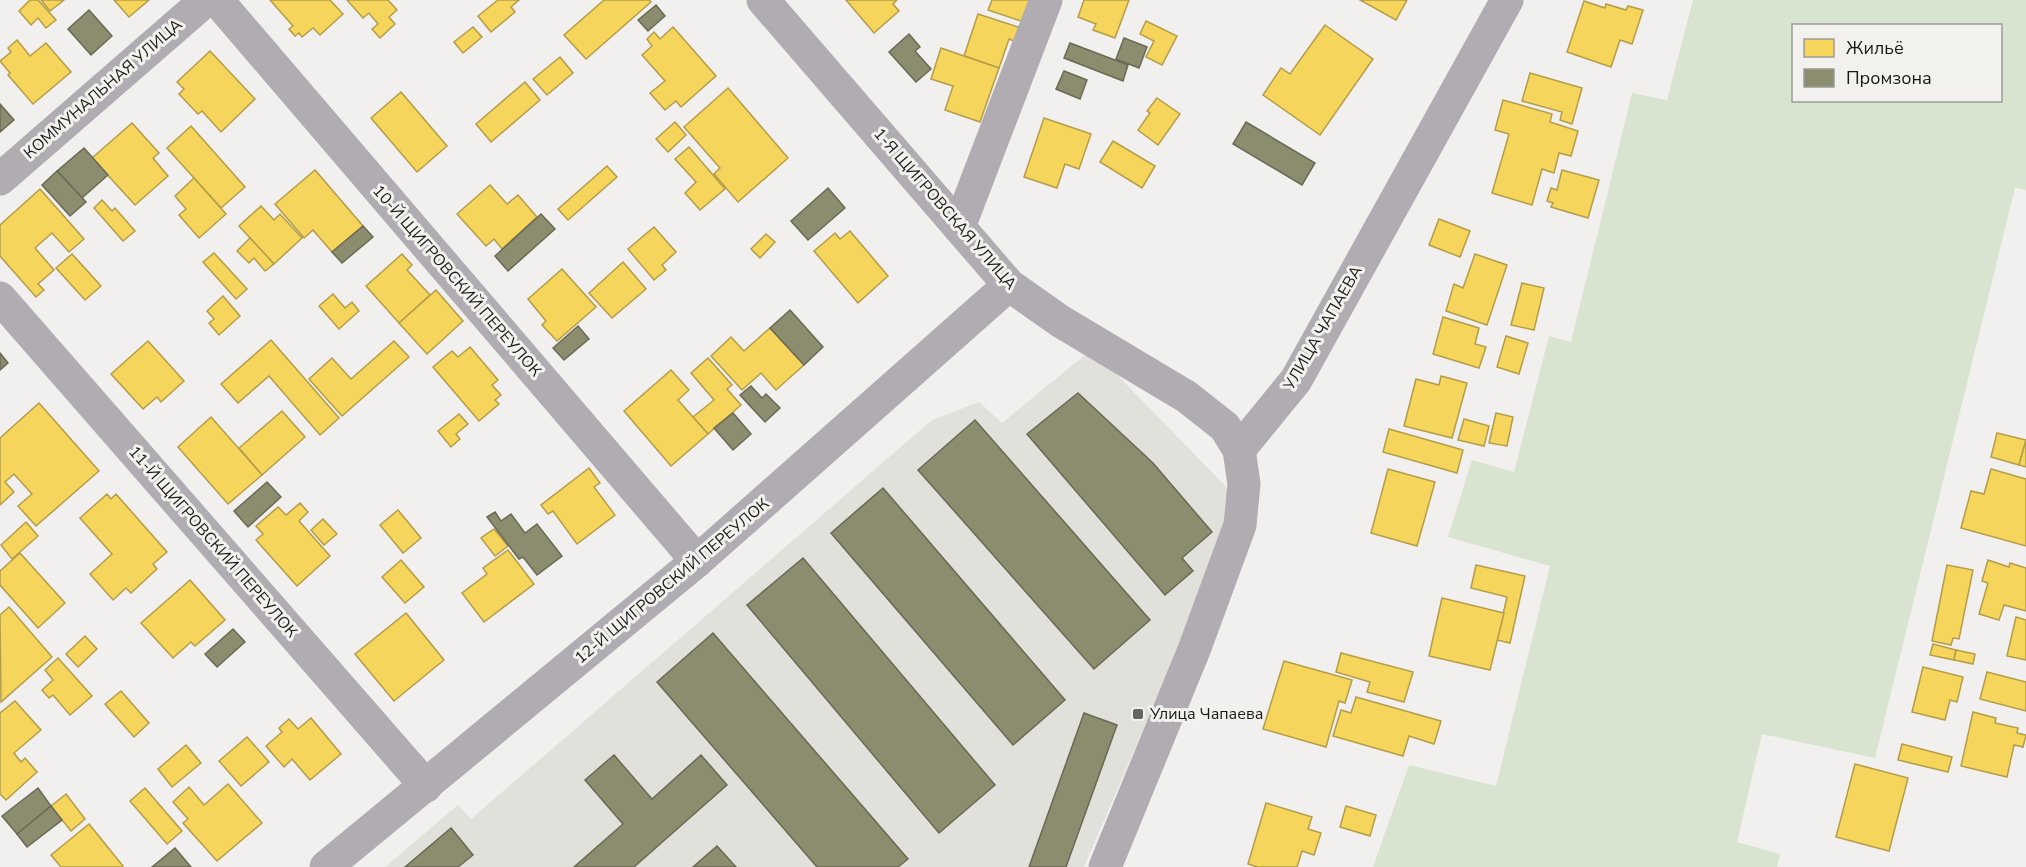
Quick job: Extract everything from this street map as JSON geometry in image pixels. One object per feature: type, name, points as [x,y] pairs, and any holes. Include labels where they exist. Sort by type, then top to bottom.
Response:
[{"type":"street","name":"КОММУНАЛЬНАЯ УЛИЦА","points":[[0,179],[206,0]]},
{"type":"street","name":"10-Й ЩИГРОВСКИЙ ПЕРЕУЛОК","points":[[217,0],[697,561]]},
{"type":"street","name":"1-Я ЩИГРОВСКАЯ УЛИЦА","points":[[763,0],[1009,285],[1060,321],[1187,397],[1225,427],[1239,450]]},
{"type":"street","points":[[959,227],[1046,0]]},
{"type":"street","name":"УЛИЦА ЧАПАЕВА","points":[[1239,450],[1296,380],[1507,0]]},
{"type":"street","name":"12-Й ЩИГРОВСКИЙ ПЕРЕУЛОК","points":[[326,867],[697,561],[1009,285]]},
{"type":"street","name":"11-Й ЩИГРОВСКИЙ ПЕРЕУЛОК","points":[[0,298],[426,786]]},
{"type":"street","points":[[1105,867],[1194,650],[1240,525],[1244,484],[1239,450]]},
{"type":"shaded area","points":[[1092,349],[1241,502],[1084,867],[385,867],[458,805],[471,819],[932,420],[979,402],[1002,423]]},
{"type":"green space","points":[[1693,0],[2026,0],[2026,190],[2015,188],[1875,758],[1762,734],[1737,842],[1780,854],[1777,867],[1373,867],[1409,765],[1496,786],[1550,566],[1448,537],[1472,460],[1514,472],[1549,336],[1571,342],[1632,93],[1667,100]]},
{"type":"building: Жильё","points":[[30,0],[38,0],[56,20],[46,28],[38,18],[31,25],[19,11]]},
{"type":"building: Жильё","points":[[41,0],[64,0],[50,11]]},
{"type":"building: Жильё","points":[[114,0],[149,0],[129,17]]},
{"type":"building: Жильё","points":[[270,0],[330,0],[343,14],[320,35],[313,28],[302,37],[299,33],[295,36],[289,29],[293,26]]},
{"type":"building: Жильё","points":[[347,0],[388,0],[397,10],[389,17],[395,24],[380,38],[372,29],[378,24],[369,13],[363,18]]},
{"type":"building: Жильё","points":[[498,0],[519,0],[511,7],[515,12],[491,32],[478,16]]},
{"type":"building: Жильё","points":[[604,0],[649,0],[651,2],[586,59],[564,35]]},
{"type":"building: Жильё","points":[[846,0],[897,0],[893,4],[899,11],[874,33]]},
{"type":"building: Жильё","points":[[992,0],[1031,0],[1024,22],[988,10]]},
{"type":"building: Жильё","points":[[1084,0],[1129,0],[1115,38],[1093,30],[1096,24],[1078,17]]},
{"type":"building: Жильё","points":[[1360,0],[1407,0],[1396,20]]},
{"type":"building: Жильё","points":[[1584,1],[1605,8],[1606,4],[1626,10],[1628,6],[1643,10],[1632,44],[1620,40],[1611,67],[1567,52]]},
{"type":"building: Жильё","points":[[978,14],[1021,28],[1016,42],[1009,39],[999,68],[964,56]]},
{"type":"building: Жильё","points":[[1146,21],[1177,36],[1162,65],[1146,57],[1154,41],[1140,34]]},
{"type":"building: Жильё","points":[[1325,25],[1373,59],[1320,135],[1263,95],[1281,68],[1290,74]]},
{"type":"building: Жильё","points":[[473,27],[482,37],[463,53],[454,42]]},
{"type":"building: Жильё","points":[[673,27],[716,76],[681,107],[676,101],[665,110],[650,93],[665,81],[642,55],[652,46],[647,39],[654,32],[660,39]]},
{"type":"building: Жильё","points":[[17,40],[30,56],[46,43],[71,72],[33,104],[8,75],[10,73],[0,61],[11,52],[8,48]]},
{"type":"building: Жильё","points":[[941,48],[999,68],[980,122],[945,110],[953,86],[931,79]]},
{"type":"building: Жильё","points":[[210,51],[255,99],[221,132],[202,111],[198,114],[179,94],[184,89],[177,82]]},
{"type":"building: Жильё","points":[[560,57],[573,73],[547,95],[533,79]]},
{"type":"building: Жильё","points":[[1530,73],[1582,88],[1572,124],[1560,120],[1562,112],[1522,101]]},
{"type":"building: Жильё","points":[[525,82],[540,100],[491,142],[476,124]]},
{"type":"building: Жильё","points":[[728,88],[788,158],[738,202],[714,174],[720,168],[684,127]]},
{"type":"building: Жильё","points":[[401,92],[447,146],[417,172],[371,118]]},
{"type":"building: Жильё","points":[[1157,98],[1180,114],[1158,145],[1138,130],[1150,113],[1147,111]]},
{"type":"building: Жильё","points":[[1503,100],[1552,114],[1550,122],[1578,131],[1571,156],[1559,153],[1554,173],[1542,169],[1532,205],[1492,193],[1509,134],[1495,130]]},
{"type":"building: Жильё","points":[[1044,118],[1091,134],[1079,169],[1065,164],[1057,188],[1024,177]]},
{"type":"building: Жильё","points":[[675,122],[686,135],[668,152],[656,139]]},
{"type":"building: Жильё","points":[[132,123],[159,153],[153,158],[168,176],[135,205],[92,158]]},
{"type":"building: Жильё","points":[[191,126],[245,187],[221,208],[167,148]]},
{"type":"building: Жильё","points":[[1113,141],[1155,166],[1142,188],[1100,162]]},
{"type":"building: Жильё","points":[[689,147],[725,189],[700,210],[685,193],[696,182],[675,159]]},
{"type":"building: Жильё","points":[[607,166],[617,177],[568,220],[558,209]]},
{"type":"building: Жильё","points":[[315,170],[363,226],[332,252],[313,230],[304,238],[275,204]]},
{"type":"building: Жильё","points":[[1562,170],[1599,180],[1588,218],[1551,207],[1553,203],[1547,201],[1551,188],[1557,190]]},
{"type":"building: Жильё","points":[[194,178],[226,214],[199,238],[179,215],[186,209],[175,196]]},
{"type":"building: Жильё","points":[[490,185],[507,204],[518,195],[537,217],[502,249],[494,239],[486,246],[457,214]]},
{"type":"building: Жильё","points":[[40,189],[84,239],[69,252],[52,233],[35,248],[54,270],[38,284],[44,290],[36,297],[0,256],[0,225]]},
{"type":"building: Жильё","points":[[102,200],[112,211],[115,208],[135,231],[123,241],[94,208]]},
{"type":"building: Жильё","points":[[261,206],[274,220],[280,214],[302,238],[274,264],[239,226]]},
{"type":"building: Жильё","points":[[1439,219],[1470,231],[1460,257],[1429,245]]},
{"type":"building: Жильё","points":[[654,227],[676,252],[662,265],[666,270],[654,280],[628,249]]},
{"type":"building: Жильё","points":[[850,231],[888,276],[858,303],[814,251],[835,233],[840,239]]},
{"type":"building: Жильё","points":[[766,234],[775,242],[760,258],[751,249]]},
{"type":"building: Жильё","points":[[250,238],[274,264],[265,271],[254,258],[249,263],[237,251]]},
{"type":"building: Жильё","points":[[214,253],[247,289],[236,299],[203,262]]},
{"type":"building: Жильё","points":[[72,254],[101,286],[85,300],[56,268]]},
{"type":"building: Жильё","points":[[402,254],[412,265],[407,270],[430,295],[399,323],[366,286]]},
{"type":"building: Жильё","points":[[1475,254],[1507,265],[1487,325],[1446,311],[1454,284],[1463,288]]},
{"type":"building: Жильё","points":[[623,262],[646,289],[612,318],[589,293]]},
{"type":"building: Жильё","points":[[562,269],[596,307],[557,341],[542,325],[546,321],[528,299]]},
{"type":"building: Жильё","points":[[1522,283],[1544,288],[1534,330],[1511,325]]},
{"type":"building: Жильё","points":[[436,290],[463,321],[427,354],[399,323]]},
{"type":"building: Жильё","points":[[333,294],[345,308],[352,302],[359,311],[339,329],[319,306]]},
{"type":"building: Жильё","points":[[223,296],[240,316],[219,335],[209,323],[214,319],[207,311]]},
{"type":"building: Жильё","points":[[1443,317],[1479,328],[1475,344],[1486,347],[1479,368],[1433,354]]},
{"type":"building: Жильё","points":[[770,328],[804,365],[776,390],[761,373],[742,390],[711,356],[731,337],[744,351]]},
{"type":"building: Жильё","points":[[1506,336],[1528,343],[1519,374],[1497,367]]},
{"type":"building: Жильё","points":[[271,340],[339,418],[320,435],[269,376],[238,403],[221,384]]},
{"type":"building: Жильё","points":[[148,341],[184,381],[161,402],[157,397],[143,409],[111,374]]},
{"type":"building: Жильё","points":[[394,341],[409,357],[342,416],[309,379],[332,358],[351,379]]},
{"type":"building: Жильё","points":[[470,347],[498,380],[492,385],[501,395],[495,400],[499,404],[479,421],[433,367],[452,351],[458,357]]},
{"type":"building: Жильё","points":[[708,358],[732,385],[727,389],[741,405],[708,434],[693,417],[714,400],[691,373]]},
{"type":"building: Жильё","points":[[671,370],[689,390],[678,400],[708,434],[671,466],[624,411]]},
{"type":"building: Жильё","points":[[1441,376],[1467,383],[1452,438],[1404,426],[1416,379],[1439,385]]},
{"type":"building: Жильё","points":[[39,403],[99,471],[36,526],[18,506],[32,494],[14,474],[5,482],[14,492],[0,505],[0,438]]},
{"type":"building: Жильё","points":[[282,411],[305,437],[262,475],[239,448]]},
{"type":"building: Жильё","points":[[1496,413],[1513,417],[1507,446],[1489,443]]},
{"type":"building: Жильё","points":[[459,414],[468,424],[456,434],[460,439],[451,447],[438,431]]},
{"type":"building: Жильё","points":[[211,417],[262,475],[228,504],[178,447]]},
{"type":"building: Жильё","points":[[1464,419],[1489,426],[1484,446],[1458,440]]},
{"type":"building: Жильё","points":[[1389,429],[1463,450],[1457,473],[1383,452]]},
{"type":"building: Жильё","points":[[1997,433],[2026,440],[2019,465],[1991,457]]},
{"type":"building: Жильё","points":[[2026,440],[2026,467],[2019,465]]},
{"type":"building: Жильё","points":[[589,468],[600,483],[594,487],[615,515],[577,544],[553,511],[548,514],[541,505]]},
{"type":"building: Жильё","points":[[1388,469],[1435,482],[1417,546],[1371,533]]},
{"type":"building: Жильё","points":[[1991,469],[2026,479],[2026,546],[1961,528],[1971,491],[1984,494]]},
{"type":"building: Жильё","points":[[107,494],[111,499],[116,494],[167,552],[153,564],[157,569],[131,593],[126,588],[113,600],[90,574],[112,554],[80,518]]},
{"type":"building: Жильё","points":[[300,503],[308,512],[299,521],[330,556],[297,586],[256,540],[263,534],[256,526],[278,507],[286,515]]},
{"type":"building: Жильё","points":[[398,510],[421,538],[403,553],[380,525]]},
{"type":"building: Жильё","points":[[323,519],[337,534],[324,545],[311,530]]},
{"type":"building: Жильё","points":[[26,522],[38,536],[12,559],[1,545]]},
{"type":"building: Жильё","points":[[494,529],[508,546],[495,556],[481,538]]},
{"type":"building: Жильё","points":[[508,550],[534,584],[484,622],[462,593],[487,574],[483,568]]},
{"type":"building: Жильё","points":[[20,553],[65,603],[38,628],[0,585],[0,571]]},
{"type":"building: Жильё","points":[[401,560],[424,587],[405,603],[382,577]]},
{"type":"building: Жильё","points":[[1988,560],[2009,567],[2010,563],[2026,568],[2026,611],[2004,605],[1999,620],[1979,614],[1988,583],[1982,581]]},
{"type":"building: Жильё","points":[[1476,565],[1525,576],[1510,643],[1497,640],[1507,597],[1471,588]]},
{"type":"building: Жильё","points":[[1947,565],[1973,570],[1959,639],[1953,638],[1951,645],[1932,641]]},
{"type":"building: Жильё","points":[[190,580],[225,620],[195,646],[191,642],[173,658],[141,623]]},
{"type":"building: Жильё","points":[[1442,598],[1504,613],[1490,670],[1429,656]]},
{"type":"building: Жильё","points":[[9,607],[52,657],[1,702],[0,615]]},
{"type":"building: Жильё","points":[[406,613],[444,660],[394,701],[355,654]]},
{"type":"building: Жильё","points":[[2016,617],[2026,620],[2026,660],[2007,656]]},
{"type":"building: Жильё","points":[[85,636],[97,649],[78,667],[66,654]]},
{"type":"building: Жильё","points":[[1933,644],[1956,650],[1954,660],[1930,655]]},
{"type":"building: Жильё","points":[[1956,650],[1975,654],[1973,664],[1954,660]]},
{"type":"building: Жильё","points":[[1341,653],[1413,672],[1404,702],[1367,692],[1370,682],[1336,672]]},
{"type":"building: Жильё","points":[[58,658],[92,696],[70,715],[53,695],[49,698],[42,690],[53,680],[45,670]]},
{"type":"building: Жильё","points":[[1284,661],[1352,680],[1345,703],[1339,701],[1326,747],[1263,729]]},
{"type":"building: Жильё","points":[[1923,667],[1963,677],[1957,702],[1950,700],[1945,720],[1912,712]]},
{"type":"building: Жильё","points":[[1987,672],[2026,682],[2026,711],[1980,699]]},
{"type":"building: Жильё","points":[[121,691],[149,723],[134,737],[105,704]]},
{"type":"building: Жильё","points":[[1356,697],[1441,721],[1434,744],[1409,736],[1403,756],[1333,736],[1341,710],[1351,713]]},
{"type":"building: Жильё","points":[[15,701],[41,730],[14,753],[21,762],[25,758],[37,772],[6,800],[0,794],[0,713]]},
{"type":"building: Жильё","points":[[1973,712],[1996,718],[1995,723],[2018,728],[2017,733],[2026,735],[2023,747],[2014,745],[2007,777],[1961,766]]},
{"type":"building: Жильё","points":[[311,718],[341,754],[310,780],[292,759],[284,767],[266,746],[282,732],[279,728],[289,719],[298,729]]},
{"type":"building: Жильё","points":[[247,737],[269,762],[241,786],[219,761]]},
{"type":"building: Жильё","points":[[1902,744],[1952,757],[1948,772],[1898,760]]},
{"type":"building: Жильё","points":[[186,745],[201,763],[172,787],[158,769]]},
{"type":"building: Жильё","points":[[1855,764],[1908,778],[1889,851],[1836,837]]},
{"type":"building: Жильё","points":[[228,784],[262,823],[217,861],[183,823],[188,819],[173,802],[189,787],[204,805]]},
{"type":"building: Жильё","points":[[145,788],[182,831],[167,844],[130,801]]},
{"type":"building: Жильё","points":[[66,794],[85,819],[71,831],[51,806]]},
{"type":"building: Жильё","points":[[1266,803],[1312,817],[1308,829],[1321,833],[1314,855],[1302,851],[1297,867],[1258,867],[1248,864]]},
{"type":"building: Жильё","points":[[1346,806],[1376,815],[1370,836],[1340,827]]},
{"type":"building: Жильё","points":[[89,824],[122,867],[61,867],[51,855]]},
{"type":"building: Промзона","points":[[656,5],[665,16],[648,31],[638,20]]},
{"type":"building: Промзона","points":[[89,10],[112,36],[91,55],[68,29]]},
{"type":"building: Промзона","points":[[909,34],[920,47],[915,51],[931,69],[916,82],[889,52]]},
{"type":"building: Промзона","points":[[1124,38],[1147,47],[1139,68],[1116,59]]},
{"type":"building: Промзона","points":[[1070,43],[1128,65],[1123,81],[1064,58]]},
{"type":"building: Промзона","points":[[1064,71],[1087,80],[1080,99],[1056,89]]},
{"type":"building: Промзона","points":[[0,104],[14,120],[0,132]]},
{"type":"building: Промзона","points":[[1246,122],[1315,163],[1302,185],[1233,144]]},
{"type":"building: Промзона","points":[[84,148],[108,175],[82,198],[57,171]]},
{"type":"building: Промзона","points":[[57,171],[86,202],[70,216],[42,185]]},
{"type":"building: Промзона","points":[[828,188],[845,208],[808,240],[791,221]]},
{"type":"building: Промзона","points":[[541,214],[555,229],[508,271],[495,256]]},
{"type":"building: Промзона","points":[[363,226],[373,237],[342,263],[332,252]]},
{"type":"building: Промзона","points":[[790,310],[823,347],[804,365],[770,328]]},
{"type":"building: Промзона","points":[[578,326],[589,339],[564,360],[553,348]]},
{"type":"building: Промзона","points":[[0,353],[8,363],[0,370]]},
{"type":"building: Промзона","points":[[751,386],[762,398],[766,394],[780,408],[765,422],[740,395]]},
{"type":"building: Промзона","points":[[1078,393],[1153,463],[1212,532],[1182,558],[1193,571],[1165,595],[1027,434]]},
{"type":"building: Промзона","points":[[733,413],[751,434],[733,450],[714,428]]},
{"type":"building: Промзона","points":[[975,420],[1150,620],[1094,669],[918,470]]},
{"type":"building: Промзона","points":[[267,482],[281,497],[248,527],[234,511]]},
{"type":"building: Промзона","points":[[883,488],[1065,700],[1013,745],[831,533]]},
{"type":"building: Промзона","points":[[495,512],[501,521],[511,514],[525,533],[537,524],[562,556],[537,575],[523,557],[519,559],[487,517]]},
{"type":"building: Промзона","points":[[803,558],[995,785],[939,833],[747,605]]},
{"type":"building: Промзона","points":[[233,629],[245,642],[217,667],[205,654]]},
{"type":"building: Промзона","points":[[713,633],[908,859],[898,867],[817,867],[657,682]]},
{"type":"building: Промзона","points":[[1084,713],[1117,725],[1066,867],[1029,867]]},
{"type":"building: Промзона","points":[[614,755],[652,799],[701,755],[727,785],[634,867],[574,867],[623,824],[585,780]]},
{"type":"building: Промзона","points":[[38,788],[51,806],[17,834],[2,816]]},
{"type":"building: Промзона","points":[[51,806],[62,820],[27,847],[17,834]]},
{"type":"building: Промзона","points":[[451,828],[473,855],[458,867],[405,867]]},
{"type":"building: Промзона","points":[[717,846],[736,867],[693,867]]},
{"type":"building: Промзона","points":[[175,848],[191,867],[152,867]]},
{"type":"place","name":"Улица Чапаева","points":[[1138,714]]}]
